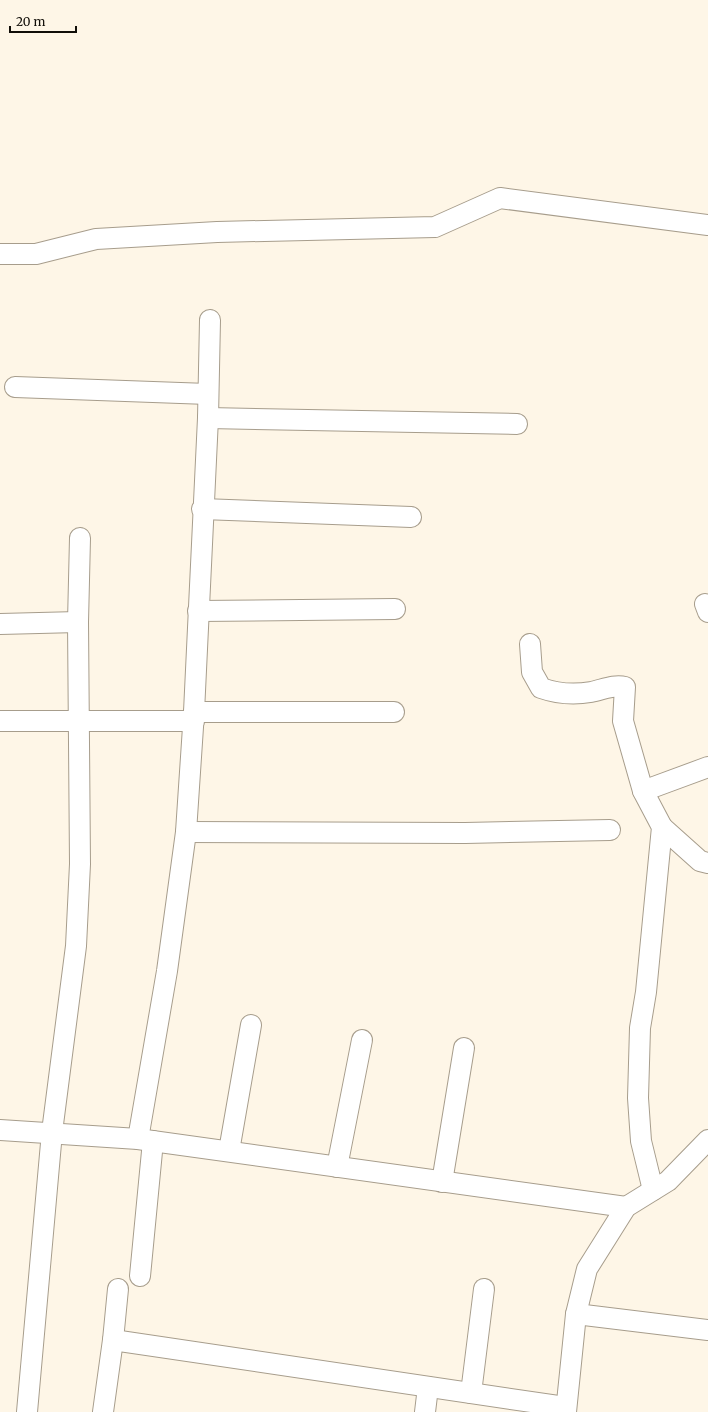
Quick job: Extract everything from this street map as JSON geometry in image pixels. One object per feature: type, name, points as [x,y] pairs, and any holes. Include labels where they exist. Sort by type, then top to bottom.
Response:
[{"type":"street","points":[[0,254],[36,254],[104,239],[217,232],[435,227],[500,198],[708,225]]},
{"type":"street","points":[[140,1276],[146,1140],[186,832],[194,717],[202,509],[208,418],[210,320]]},
{"type":"street","points":[[15,387],[208,394]]},
{"type":"street","points":[[208,418],[517,424]]},
{"type":"street","points":[[202,509],[411,517]]},
{"type":"street","points":[[28,1412],[52,1132],[76,946],[80,864],[78,622],[80,538]]},
{"type":"street","points":[[198,611],[395,609]]},
{"type":"street","points":[[0,624],[78,622]]},
{"type":"street","points":[[530,644],[532,672],[541,688],[557,694],[590,692],[620,686],[626,687],[624,721],[643,791],[662,827],[700,861],[708,863]]},
{"type":"street","points":[[0,721],[78,722],[194,717],[394,712]]},
{"type":"street","points":[[643,791],[708,767]]},
{"type":"street","points":[[653,1190],[641,1141],[638,1098],[640,1028],[646,992],[662,827]]},
{"type":"street","points":[[186,832],[465,833],[610,830]]},
{"type":"street","points":[[228,1151],[251,1025]]},
{"type":"street","points":[[337,1167],[362,1040]]},
{"type":"street","points":[[442,1182],[464,1048]]},
{"type":"street","points":[[0,1130],[52,1132],[146,1140],[626,1207]]},
{"type":"street","points":[[113,1340],[471,1393],[565,1409],[576,1314],[587,1269],[626,1207],[668,1181],[708,1140]]},
{"type":"street","points":[[103,1412],[113,1340],[118,1289]]},
{"type":"street","points":[[471,1393],[484,1289]]},
{"type":"street","points":[[576,1314],[708,1330]]},
{"type":"street","points":[[425,1412],[428,1387]]}]
